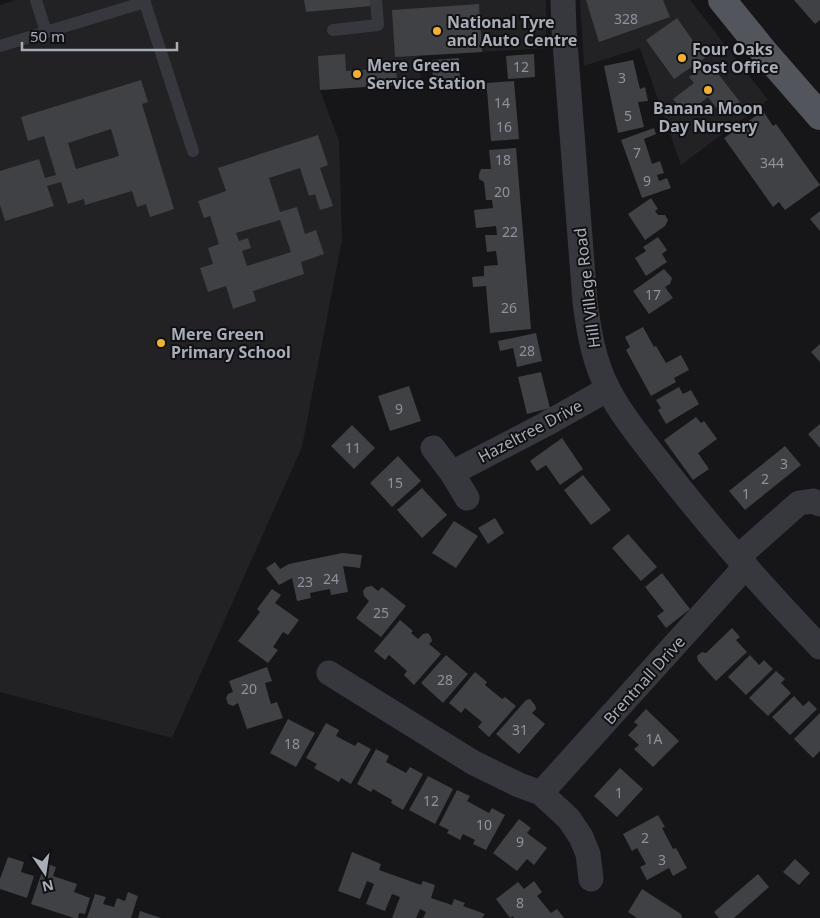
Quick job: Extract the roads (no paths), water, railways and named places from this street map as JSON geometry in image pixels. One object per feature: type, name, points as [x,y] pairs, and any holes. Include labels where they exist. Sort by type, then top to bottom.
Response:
[{"type":"main road","points":[[722,0],[764,53],[820,116]]},
{"type":"street","name":"Hill Village Road","points":[[563,0],[585,302],[590,337],[596,360],[608,389],[628,421],[684,495],[820,647]]},
{"type":"street","name":"Hazeltree Drive","points":[[452,473],[608,389]]},
{"type":"street","points":[[433,448],[452,473],[467,498]]},
{"type":"street","name":"Brentnall Drive","points":[[542,793],[742,562],[799,503],[812,501],[820,504]]},
{"type":"street","points":[[329,673],[474,763],[519,785],[542,793],[569,819],[581,837],[588,854],[591,879]]},
{"type":"lane","points":[[36,0],[46,32]]},
{"type":"lane","points":[[333,30],[378,25],[376,0]]},
{"type":"lane","points":[[0,46],[144,1],[193,151]]},
{"type":"place","name":"National Tyre and Auto Centre","points":[[437,31]]},
{"type":"place","name":"Four Oaks Post Office","points":[[682,58]]},
{"type":"place","name":"Mere Green Service Station","points":[[357,74]]},
{"type":"place","name":"Banana Moon Day Nursery","points":[[708,90]]},
{"type":"place","name":"Mere Green Primary School","points":[[161,343]]}]
